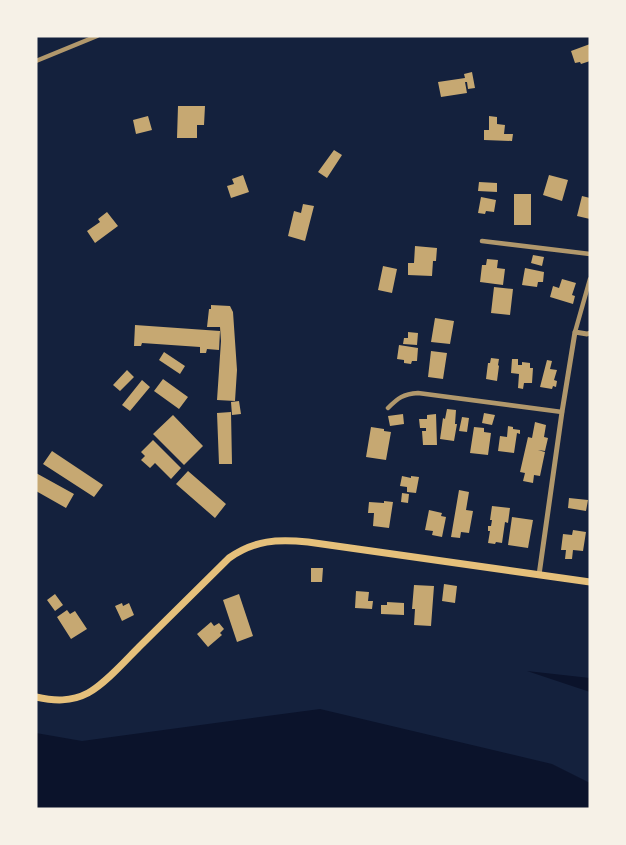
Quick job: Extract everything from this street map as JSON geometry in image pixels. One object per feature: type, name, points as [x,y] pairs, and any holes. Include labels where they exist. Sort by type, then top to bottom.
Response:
[{"type":"main road","points":[[36,697],[60,701],[70,700],[88,693],[126,660],[229,558],[256,544],[291,540],[590,582]]},
{"type":"street","points":[[36,61],[97,36]]},
{"type":"street","points":[[482,241],[590,254]]},
{"type":"street","points":[[539,574],[575,332],[590,279]]},
{"type":"street","points":[[575,332],[590,333]]},
{"type":"street","points":[[388,408],[399,398],[408,394],[418,393],[562,412]]},
{"type":"water","points":[[527,671],[590,678],[590,692]]},
{"type":"water","points":[[320,709],[552,764],[590,783],[590,809],[36,809],[36,733],[82,741]]},
{"type":"building","points":[[590,44],[590,61],[581,64],[580,62],[575,63],[571,51]]},
{"type":"building","points":[[472,72],[475,88],[468,89],[467,82],[465,82],[467,93],[441,97],[438,82],[465,78],[464,74]]},
{"type":"building","points":[[178,106],[205,106],[204,125],[197,125],[197,138],[177,138]]},
{"type":"building","points":[[148,116],[152,130],[136,134],[133,120]]},
{"type":"building","points":[[489,116],[497,117],[497,124],[505,125],[504,134],[513,134],[512,141],[484,140],[484,130],[489,130]]},
{"type":"building","points":[[334,150],[342,155],[327,178],[318,172]]},
{"type":"building","points":[[243,175],[249,192],[231,198],[227,186],[234,184],[232,179]]},
{"type":"building","points":[[549,175],[568,180],[562,201],[543,195]]},
{"type":"building","points":[[479,182],[497,183],[497,192],[478,191]]},
{"type":"building","points":[[514,194],[531,194],[531,225],[514,225]]},
{"type":"building","points":[[582,196],[590,198],[590,219],[577,216]]},
{"type":"building","points":[[481,197],[496,200],[494,212],[478,213]]},
{"type":"building","points":[[303,204],[314,206],[305,241],[288,236],[294,211],[301,213]]},
{"type":"building","points":[[107,212],[118,226],[95,243],[87,231],[100,222],[98,219]]},
{"type":"building","points":[[415,246],[437,248],[436,261],[433,261],[432,276],[408,275],[408,263],[414,263]]},
{"type":"building","points":[[533,255],[544,257],[542,266],[531,263]]},
{"type":"building","points":[[487,259],[498,260],[497,268],[505,269],[503,285],[480,282],[482,265],[486,265]]},
{"type":"building","points":[[383,266],[397,269],[392,293],[378,290]]},
{"type":"building","points":[[525,268],[544,272],[543,282],[538,282],[537,287],[522,285]]},
{"type":"building","points":[[562,279],[576,283],[572,295],[575,296],[573,304],[550,297],[553,286],[559,288]]},
{"type":"building","points":[[494,287],[513,289],[510,315],[491,313]]},
{"type":"building","points":[[211,305],[230,306],[233,312],[237,370],[235,401],[217,400],[221,341],[220,327],[207,327]]},
{"type":"building","points":[[435,318],[454,321],[450,344],[431,342]]},
{"type":"building","points":[[135,325],[220,331],[219,350],[207,349],[206,353],[200,353],[200,347],[142,343],[141,346],[134,346]]},
{"type":"building","points":[[408,332],[418,333],[417,345],[403,344],[404,338],[408,338]]},
{"type":"building","points":[[399,345],[418,348],[417,361],[412,361],[411,364],[397,359]]},
{"type":"building","points":[[431,351],[447,353],[443,379],[428,377]]},
{"type":"building","points":[[164,352],[185,366],[180,374],[159,360]]},
{"type":"building","points":[[491,358],[499,359],[497,381],[486,379],[488,363],[490,363]]},
{"type":"building","points":[[512,359],[518,359],[518,365],[522,365],[522,362],[530,363],[530,368],[533,368],[532,383],[524,383],[523,389],[518,388],[519,374],[511,373]]},
{"type":"building","points":[[547,360],[552,361],[550,369],[557,370],[554,380],[557,381],[556,387],[553,386],[552,389],[540,387]]},
{"type":"building","points":[[127,370],[134,377],[120,391],[113,385]]},
{"type":"building","points":[[163,379],[188,397],[179,409],[154,391]]},
{"type":"building","points":[[142,380],[150,387],[130,411],[122,405]]},
{"type":"building","points":[[239,401],[241,414],[232,415],[231,402]]},
{"type":"building","points":[[447,409],[456,410],[455,424],[457,424],[454,441],[440,439],[443,418],[445,419]]},
{"type":"building","points":[[231,412],[232,464],[219,464],[217,413]]},
{"type":"building","points":[[484,413],[495,415],[492,425],[482,423]]},
{"type":"building","points":[[403,414],[404,424],[390,426],[388,416]]},
{"type":"building","points":[[436,414],[437,445],[423,445],[422,431],[426,431],[426,428],[420,428],[419,419],[427,419],[427,415]]},
{"type":"building","points":[[173,415],[203,446],[184,465],[153,434]]},
{"type":"building","points":[[462,417],[469,418],[467,432],[459,431]]},
{"type":"building","points":[[535,422],[546,425],[544,437],[548,438],[545,451],[538,450],[545,452],[540,476],[534,475],[533,483],[523,481],[525,473],[520,472],[528,437],[532,438]]},
{"type":"building","points":[[508,426],[520,430],[520,434],[517,433],[514,453],[498,451],[500,436],[507,437]]},
{"type":"building","points":[[371,427],[391,432],[386,460],[366,457]]},
{"type":"building","points":[[474,427],[484,428],[484,432],[491,433],[488,455],[470,453]]},
{"type":"building","points":[[153,440],[181,468],[171,479],[155,463],[150,468],[141,460],[145,456],[141,452]]},
{"type":"building","points":[[52,451],[103,485],[94,497],[43,464]]},
{"type":"building","points":[[188,471],[226,504],[215,518],[176,484]]},
{"type":"building","points":[[36,473],[74,494],[66,508],[36,491]]},
{"type":"building","points":[[402,476],[419,477],[416,493],[407,492],[407,487],[400,486]]},
{"type":"building","points":[[459,490],[469,492],[466,510],[473,511],[469,533],[461,532],[460,538],[451,537]]},
{"type":"building","points":[[402,493],[409,494],[408,503],[401,502]]},
{"type":"building","points":[[569,498],[588,500],[586,511],[568,508]]},
{"type":"building","points":[[384,501],[393,502],[389,528],[373,526],[374,513],[368,513],[369,502],[384,503]]},
{"type":"building","points":[[492,506],[510,508],[508,523],[505,522],[502,543],[488,543],[490,531],[488,531],[488,526],[491,526]]},
{"type":"building","points":[[429,510],[442,513],[441,516],[446,517],[442,537],[432,535],[433,531],[425,530]]},
{"type":"building","points":[[512,517],[533,520],[528,548],[508,545]]},
{"type":"building","points":[[573,530],[586,532],[583,551],[573,550],[572,559],[565,559],[566,550],[561,550],[563,534],[572,535]]},
{"type":"building","points":[[311,568],[323,568],[322,582],[311,582]]},
{"type":"building","points":[[444,584],[457,586],[455,603],[442,601]]},
{"type":"building","points":[[414,585],[434,586],[431,626],[414,625],[415,609],[412,609]]},
{"type":"building","points":[[356,591],[369,592],[368,601],[373,601],[372,609],[355,608]]},
{"type":"building","points":[[55,594],[63,605],[55,611],[47,600]]},
{"type":"building","points":[[239,594],[253,636],[237,642],[223,600]]},
{"type":"building","points":[[387,602],[404,603],[404,615],[381,614],[381,605],[387,605]]},
{"type":"building","points":[[122,603],[123,606],[129,603],[134,615],[122,621],[115,606]]},
{"type":"building","points":[[67,610],[70,614],[75,611],[87,629],[71,639],[57,617]]},
{"type":"building","points":[[211,622],[214,626],[219,623],[224,629],[220,633],[222,635],[208,647],[197,634]]}]
